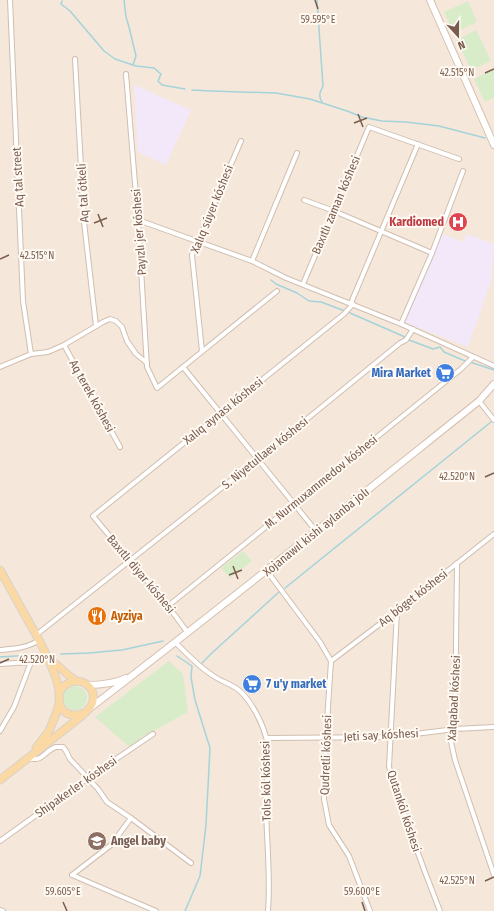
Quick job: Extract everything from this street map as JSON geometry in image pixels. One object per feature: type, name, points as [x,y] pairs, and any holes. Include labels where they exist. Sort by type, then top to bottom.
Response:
[{"type":"main road","points":[[430,0],[494,144]]},
{"type":"main road","name":"Xojanawıl kishi aylanba jolı","points":[[0,780],[267,571],[479,401],[494,384]]},
{"type":"main road","points":[[0,570],[46,655],[55,676],[59,693],[59,704],[66,712],[81,715],[87,711],[93,700],[91,689],[82,682],[71,681],[66,684],[59,693]]},
{"type":"main road","points":[[46,655],[58,667],[76,681]]},
{"type":"main road","name":"Xojanawıl kishi aylanba jolı","points":[[87,685],[111,683],[133,676]]},
{"type":"main road","name":"Xojanawıl kishi aylanba jolı","points":[[28,758],[49,731],[59,704]]},
{"type":"street","name":"Aq tal street","points":[[10,0],[23,301],[31,354]]},
{"type":"street","name":"Aq tal ótkeli","points":[[75,59],[84,222],[96,326]]},
{"type":"street","name":"Payızlı jer kóshesi","points":[[126,74],[138,220],[147,366],[157,388],[183,367]]},
{"type":"street","name":"Baxıtlı zaman kóshesi","points":[[303,284],[369,126],[418,144]]},
{"type":"street","name":"Xalıq súyer kóshesi","points":[[202,351],[192,255],[241,141]]},
{"type":"street","points":[[418,144],[459,159]]},
{"type":"street","name":"Xalıq aynası kóshesi","points":[[93,516],[350,308],[418,144]]},
{"type":"street","points":[[252,261],[296,153]]},
{"type":"street","points":[[401,324],[432,252],[463,171]]},
{"type":"street","points":[[304,200],[432,252]]},
{"type":"street","points":[[138,220],[252,261],[286,278],[413,329],[494,366]]},
{"type":"street","points":[[277,292],[183,367],[316,531]]},
{"type":"street","points":[[0,367],[31,354],[48,352],[64,345],[110,319],[116,321],[122,328],[127,341],[136,354],[147,363]]},
{"type":"street","name":"S. Niyetullaev kóshesi","points":[[0,650],[17,648],[34,643],[37,638],[130,561],[400,343],[406,340],[413,329]]},
{"type":"street","name":"Aq terek kóshesi","points":[[64,345],[120,447]]},
{"type":"street","name":"M. Nurmuxammedov kóshesi","points":[[168,606],[461,369],[473,357]]},
{"type":"street","points":[[479,401],[494,420]]},
{"type":"street","name":"Baxıtlı diyar kóshesi","points":[[93,516],[168,606],[188,633]]},
{"type":"street","name":"Aq bóget kóshesi","points":[[331,661],[494,534]]},
{"type":"street","name":"Xalqabad kóshesi","points":[[457,563],[455,729],[450,737],[455,760],[494,875]]},
{"type":"street","points":[[267,571],[320,642],[331,661]]},
{"type":"street","name":"Qutankól kóshesi","points":[[397,611],[389,767],[420,860],[440,911]]},
{"type":"street","name":"Tolıs kól kóshesi","points":[[176,643],[203,669],[214,677],[228,683],[240,691],[251,704],[267,738],[266,802],[269,875],[268,911]]},
{"type":"street","name":"Qudretli kóshesi","points":[[331,661],[324,799],[329,825],[349,856],[370,911]]},
{"type":"street","points":[[0,664],[31,662],[14,707],[1,728]]},
{"type":"street","name":"Jeti say kóshesi","points":[[267,738],[391,737],[455,729],[494,727]]},
{"type":"street","name":"Shipakerler kóshesi","points":[[0,841],[153,734]]},
{"type":"street","points":[[28,758],[34,760],[38,759],[55,747],[63,747],[70,759],[98,789],[106,802],[131,818],[191,863]]},
{"type":"street","points":[[131,818],[111,845],[72,875],[156,911]]},
{"type":"shaded area","points":[[0,0],[494,0],[494,911],[0,911]]},
{"type":"shaded area","points":[[134,85],[191,110],[166,165],[138,152]]},
{"type":"shaded area","points":[[443,234],[463,242],[467,234],[494,244],[491,281],[468,347],[404,322]]},
{"type":"green space","points":[[468,1],[477,22],[454,33],[444,12]]},
{"type":"green space","points":[[476,30],[491,61],[471,70],[457,40]]},
{"type":"green space","points":[[494,69],[494,98],[485,102],[474,79]]},
{"type":"green space","points":[[243,551],[252,561],[230,578],[221,568]]},
{"type":"green space","points":[[169,661],[183,674],[188,712],[142,737],[131,748],[95,717]]},
{"type":"green space","points":[[75,686],[80,687],[86,693],[86,703],[80,709],[75,710],[70,709],[64,703],[63,698],[64,693],[70,687]]},
{"type":"waterway","points":[[124,0],[126,17],[136,56],[133,65]]},
{"type":"waterway","points":[[317,0],[323,86],[320,92],[322,102]]},
{"type":"waterway","points":[[62,1],[61,4],[70,11],[104,51],[115,59],[136,66],[154,68],[161,74],[158,81],[162,85],[185,89]]},
{"type":"waterway","points":[[192,90],[276,93],[310,99],[362,117],[382,121],[439,126],[485,138]]},
{"type":"waterway","points":[[271,280],[309,301],[321,302],[345,311]]},
{"type":"waterway","points":[[350,313],[405,337]]},
{"type":"waterway","points":[[409,340],[433,349],[440,347],[444,352],[465,361]]},
{"type":"waterway","points":[[470,362],[494,370]]},
{"type":"waterway","points":[[285,588],[491,422]]},
{"type":"waterway","points":[[202,663],[279,592]]},
{"type":"waterway","points":[[61,654],[122,650],[163,641]]},
{"type":"waterway","points":[[0,657],[32,655]]},
{"type":"waterway","points":[[177,656],[192,666],[191,677],[195,700],[210,748],[206,825],[200,876],[185,911]]},
{"type":"place","name":"Kardiomed","points":[[458,222]]},
{"type":"place","name":"Mira Market","points":[[445,373]]},
{"type":"place","name":"Ayziya","points":[[97,616]]},
{"type":"place","name":"7 u'y market","points":[[252,684]]},
{"type":"place","name":"Angel baby","points":[[97,841]]}]
